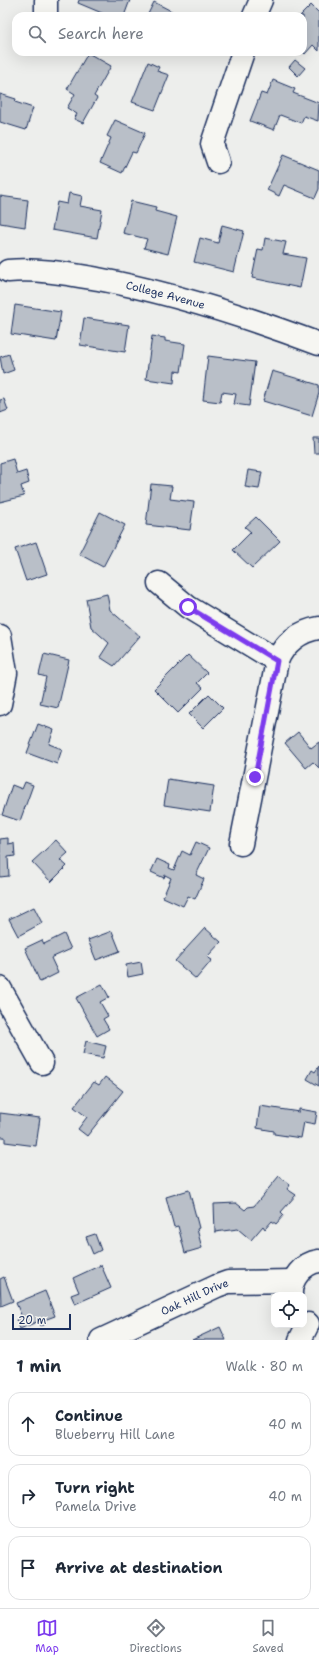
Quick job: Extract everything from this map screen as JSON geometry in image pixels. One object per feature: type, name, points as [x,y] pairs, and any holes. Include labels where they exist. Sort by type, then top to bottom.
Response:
[{"type":"street","points":[[46,0],[46,12]]},
{"type":"street","points":[[218,162],[212,144],[241,56]]},
{"type":"street","name":"College Avenue","points":[[8,271],[32,270],[82,276],[143,288],[280,329],[319,344]]},
{"type":"street","points":[[159,583],[188,607],[277,661]]},
{"type":"street","points":[[241,844],[277,661],[287,644],[292,640],[300,634],[319,628]]},
{"type":"street","points":[[0,636],[6,673],[0,704]]},
{"type":"street","points":[[0,988],[42,1063]]},
{"type":"street","points":[[292,1288],[306,1266],[319,1260]]},
{"type":"street","name":"Oak Hill Drive","points":[[101,1340],[228,1282],[292,1288]]},
{"type":"building","points":[[79,0],[130,0],[126,12],[99,12],[78,3]]},
{"type":"building","points":[[154,2],[173,12],[149,12]]},
{"type":"building","points":[[311,5],[319,13],[319,51],[313,45],[307,52],[307,12],[304,12]]},
{"type":"building","points":[[86,56],[93,56],[111,66],[94,96],[97,98],[83,123],[74,119],[77,114],[67,108],[75,94],[67,89]]},
{"type":"building","points":[[295,60],[305,68],[298,76],[289,67]]},
{"type":"building","points":[[148,62],[159,67],[157,71],[169,75],[155,110],[132,102]]},
{"type":"building","points":[[273,80],[295,89],[293,93],[319,103],[318,121],[304,116],[301,123],[280,115],[274,130],[250,121],[261,93],[267,95]]},
{"type":"building","points":[[0,94],[16,99],[15,102],[33,108],[26,130],[0,122]]},
{"type":"building","points":[[115,120],[145,133],[136,153],[132,152],[122,173],[100,163],[111,138],[107,136]]},
{"type":"building","points":[[283,155],[319,170],[319,189],[315,198],[284,185],[279,196],[267,190]]},
{"type":"building","points":[[69,193],[82,196],[80,206],[102,210],[97,238],[52,230],[57,202],[67,204]]},
{"type":"building","points":[[0,196],[28,200],[25,227],[0,223]]},
{"type":"building","points":[[131,201],[156,207],[155,211],[177,217],[168,254],[144,248],[147,239],[123,233]]},
{"type":"building","points":[[222,225],[244,231],[234,272],[194,262],[200,238],[218,243]]},
{"type":"building","points":[[265,238],[286,242],[283,254],[306,258],[300,288],[252,278],[258,249],[263,250]]},
{"type":"building","points":[[15,305],[61,312],[56,341],[11,334]]},
{"type":"building","points":[[84,318],[129,325],[125,352],[80,345]]},
{"type":"building","points":[[152,336],[165,338],[165,341],[185,344],[181,372],[175,371],[174,383],[146,379]]},
{"type":"building","points":[[9,354],[14,370],[3,374],[0,357]]},
{"type":"building","points":[[208,356],[255,362],[249,406],[234,404],[236,394],[222,392],[220,402],[203,400]]},
{"type":"building","points":[[272,371],[319,385],[319,393],[312,416],[263,401]]},
{"type":"building","points":[[4,399],[8,410],[0,413],[0,400]]},
{"type":"building","points":[[313,438],[319,438],[319,453],[314,453]]},
{"type":"building","points":[[13,459],[17,474],[26,471],[29,483],[21,486],[24,496],[0,502],[0,463]]},
{"type":"building","points":[[248,470],[262,472],[259,489],[245,487]]},
{"type":"building","points":[[151,484],[172,486],[170,499],[194,502],[190,530],[146,525]]},
{"type":"building","points":[[100,512],[125,525],[103,567],[79,554]]},
{"type":"building","points":[[256,517],[280,541],[252,568],[233,550],[251,532],[245,527]]},
{"type":"building","points":[[36,542],[47,574],[26,581],[15,549]]},
{"type":"building","points":[[107,594],[110,610],[140,636],[114,666],[100,657],[109,643],[91,627],[86,599]]},
{"type":"building","points":[[44,654],[69,660],[58,708],[40,704],[46,677],[39,675]]},
{"type":"building","points":[[188,655],[207,673],[197,683],[203,688],[178,713],[154,689]]},
{"type":"building","points":[[209,694],[223,708],[203,728],[189,714]]},
{"type":"building","points":[[38,724],[54,730],[49,744],[62,749],[57,764],[27,753]]},
{"type":"building","points":[[298,732],[311,748],[319,742],[319,768],[313,762],[306,768],[285,743]]},
{"type":"building","points":[[168,779],[214,786],[210,812],[164,805]]},
{"type":"building","points":[[25,782],[33,785],[20,821],[2,815],[12,785],[22,789]]},
{"type":"building","points":[[8,838],[8,844],[14,843],[15,856],[8,857],[9,876],[0,877],[0,839]]},
{"type":"building","points":[[56,840],[68,853],[60,860],[67,866],[51,882],[32,862]]},
{"type":"building","points":[[196,842],[209,848],[196,875],[204,879],[195,899],[188,896],[183,906],[163,897],[171,878],[165,875],[164,878],[151,872],[157,859],[170,865],[169,868],[174,870],[182,851],[190,855]]},
{"type":"building","points":[[34,907],[42,923],[18,936],[9,919]]},
{"type":"building","points":[[205,928],[221,942],[207,957],[212,960],[196,979],[175,961]]},
{"type":"building","points":[[112,931],[120,951],[96,960],[88,940]]},
{"type":"building","points":[[64,934],[71,949],[51,958],[58,973],[40,982],[25,948],[42,940],[44,944]]},
{"type":"building","points":[[141,962],[143,974],[128,977],[126,965]]},
{"type":"building","points":[[102,984],[109,997],[100,1002],[108,1016],[103,1019],[109,1029],[97,1036],[76,998]]},
{"type":"building","points":[[86,1041],[106,1046],[103,1058],[83,1054]]},
{"type":"building","points":[[319,1066],[319,1086],[307,1079],[312,1070],[315,1072]]},
{"type":"building","points":[[105,1077],[123,1091],[87,1136],[78,1129],[87,1117],[74,1107],[94,1082],[99,1085]]},
{"type":"building","points":[[260,1106],[299,1112],[299,1109],[317,1112],[315,1124],[304,1122],[301,1138],[274,1134],[274,1131],[257,1128]]},
{"type":"building","points":[[0,1113],[40,1118],[36,1146],[5,1142],[5,1137],[0,1137]]},
{"type":"building","points":[[279,1176],[290,1185],[287,1189],[296,1195],[281,1212],[284,1215],[276,1224],[272,1221],[265,1229],[263,1226],[251,1240],[238,1229],[215,1232],[214,1204],[236,1203],[245,1210],[248,1207],[254,1206]]},
{"type":"building","points":[[189,1190],[199,1228],[197,1229],[202,1248],[185,1253],[178,1226],[174,1227],[166,1197]]},
{"type":"building","points":[[95,1234],[101,1250],[93,1254],[86,1237]]},
{"type":"building","points":[[101,1265],[111,1288],[75,1304],[71,1295],[79,1292],[73,1278]]},
{"type":"building","points":[[4,1277],[13,1301],[1,1306],[0,1279]]},
{"type":"building","points":[[45,1291],[55,1316],[44,1320],[46,1324],[41,1326],[39,1321],[20,1329],[16,1320],[22,1317],[16,1303]]},
{"type":"building","points":[[220,1327],[226,1340],[192,1340]]},
{"type":"route","points":[[188,607],[277,661],[272,694],[264,726],[255,777]]}]
